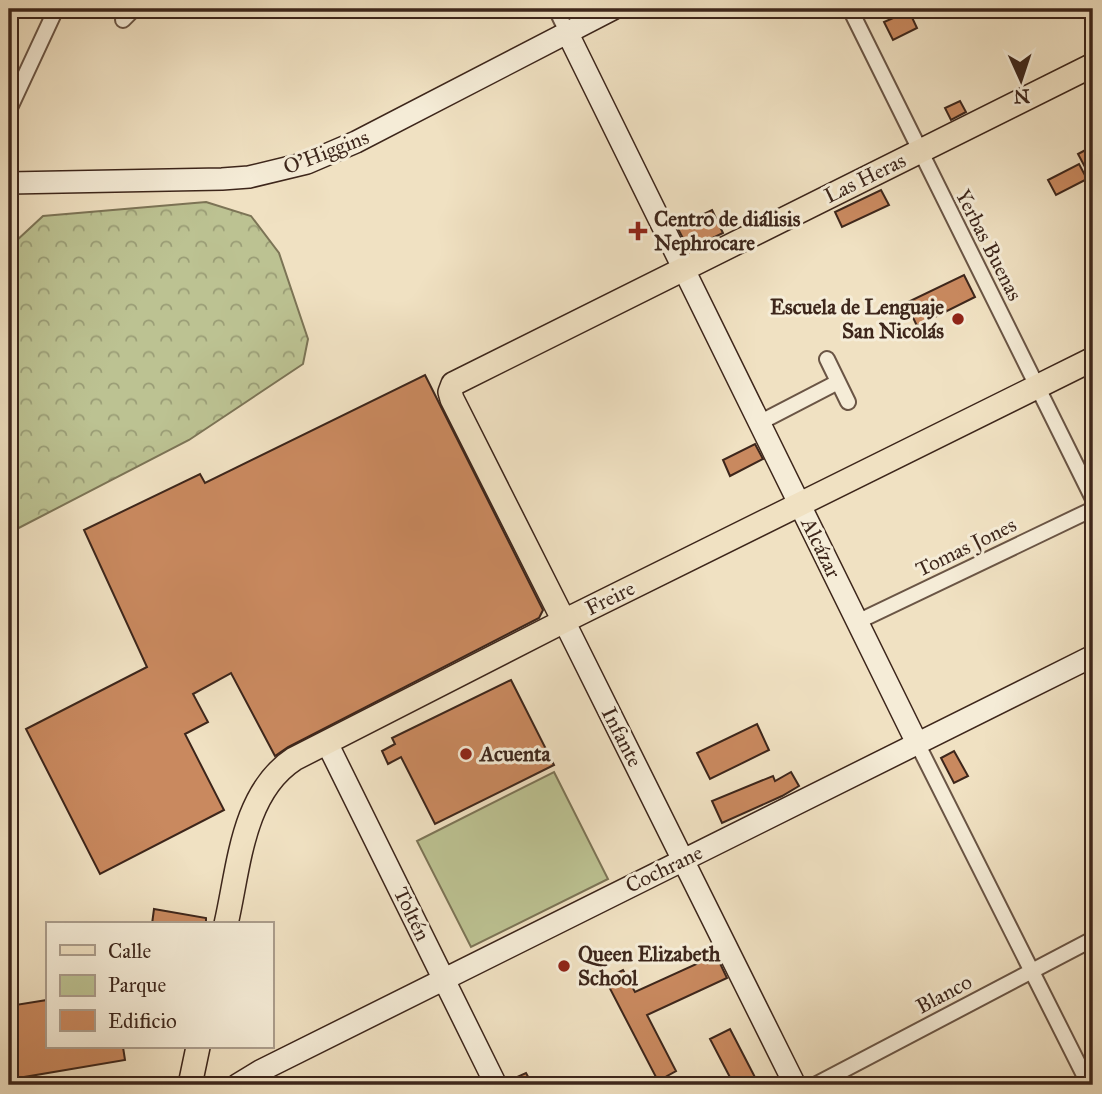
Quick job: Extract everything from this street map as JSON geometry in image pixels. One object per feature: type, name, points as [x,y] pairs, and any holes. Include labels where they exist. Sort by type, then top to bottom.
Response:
[{"type":"main road","name":"Las Heras","points":[[451,388],[459,379],[1093,65]]},
{"type":"main road","name":"Freire","points":[[226,922],[247,833],[261,792],[285,765],[564,621],[1093,359]]},
{"type":"main road","name":"Infante","points":[[451,388],[452,399],[564,621]]},
{"type":"main road","points":[[190,1085],[198,1048]]},
{"type":"street","points":[[9,110],[56,9]]},
{"type":"street","points":[[123,20],[134,9]]},
{"type":"street","name":"Alcázar","points":[[556,9],[857,622],[1089,1085]]},
{"type":"street","name":"O'Higgins","points":[[9,183],[222,179],[284,169],[330,154],[367,137],[613,9]]},
{"type":"street","name":"Yerbas Buenas","points":[[850,9],[1093,499]]},
{"type":"street","points":[[827,359],[848,402]]},
{"type":"street","points":[[759,423],[838,382]]},
{"type":"street","name":"Tomas Jones","points":[[857,622],[1093,509]]},
{"type":"street","name":"Infante","points":[[564,621],[795,1085]]},
{"type":"street","name":"Cochrane","points":[[237,1085],[260,1070],[443,978],[1093,656]]},
{"type":"street","name":"Toltén","points":[[327,743],[496,1085]]},
{"type":"street","name":"Blanco","points":[[815,1085],[1093,939]]},
{"type":"green space","points":[[206,202],[251,216],[279,253],[308,339],[303,364],[189,440],[9,533],[9,278],[14,270],[15,242],[43,216]]},
{"type":"green space","points":[[554,772],[608,879],[471,947],[417,841]]},
{"type":"building","points":[[909,11],[917,28],[893,40],[884,22]]},
{"type":"building","points":[[960,101],[966,112],[951,120],[945,108]]},
{"type":"building","points":[[1093,146],[1093,162],[1085,167],[1078,154]]},
{"type":"building","points":[[1079,164],[1087,179],[1056,195],[1048,180]]},
{"type":"building","points":[[881,190],[889,205],[842,227],[835,212]]},
{"type":"building","points":[[712,210],[723,233],[692,248],[687,246],[677,227]]},
{"type":"building","points":[[964,275],[975,297],[917,326],[906,303]]},
{"type":"building","points":[[425,375],[543,610],[539,618],[275,756],[231,673],[193,694],[208,722],[185,734],[224,810],[100,874],[26,729],[147,667],[84,530],[200,474],[205,483]]},
{"type":"building","points":[[755,444],[763,459],[730,476],[723,460]]},
{"type":"building","name":"Acuenta","points":[[511,680],[554,765],[435,824],[401,757],[388,764],[382,751],[395,744],[392,738]]},
{"type":"building","points":[[757,724],[769,750],[710,779],[697,753]]},
{"type":"building","points":[[954,751],[968,776],[954,783],[941,758]]},
{"type":"building","points":[[791,772],[799,786],[722,823],[712,801],[773,776],[775,781]]},
{"type":"building","points":[[154,909],[206,918],[206,922],[152,922]]},
{"type":"building","points":[[716,955],[727,978],[647,1015],[676,1071],[658,1081],[605,979],[623,970],[635,992]]},
{"type":"building","points":[[46,1000],[46,1048],[123,1048],[125,1060],[18,1078],[9,1032],[9,1006]]},
{"type":"building","points":[[730,1029],[759,1085],[734,1085],[710,1039]]},
{"type":"building","points":[[526,1073],[531,1082],[525,1085],[509,1085],[508,1081]]},
{"type":"place","name":"Centro de diálisis Nephrocare","points":[[638,231]]},
{"type":"place","name":"Escuela de Lenguaje San Nicolás","points":[[958,319]]},
{"type":"place","name":"Acuenta","points":[[466,754]]},
{"type":"place","name":"Queen Elizabeth School","points":[[564,966]]}]
